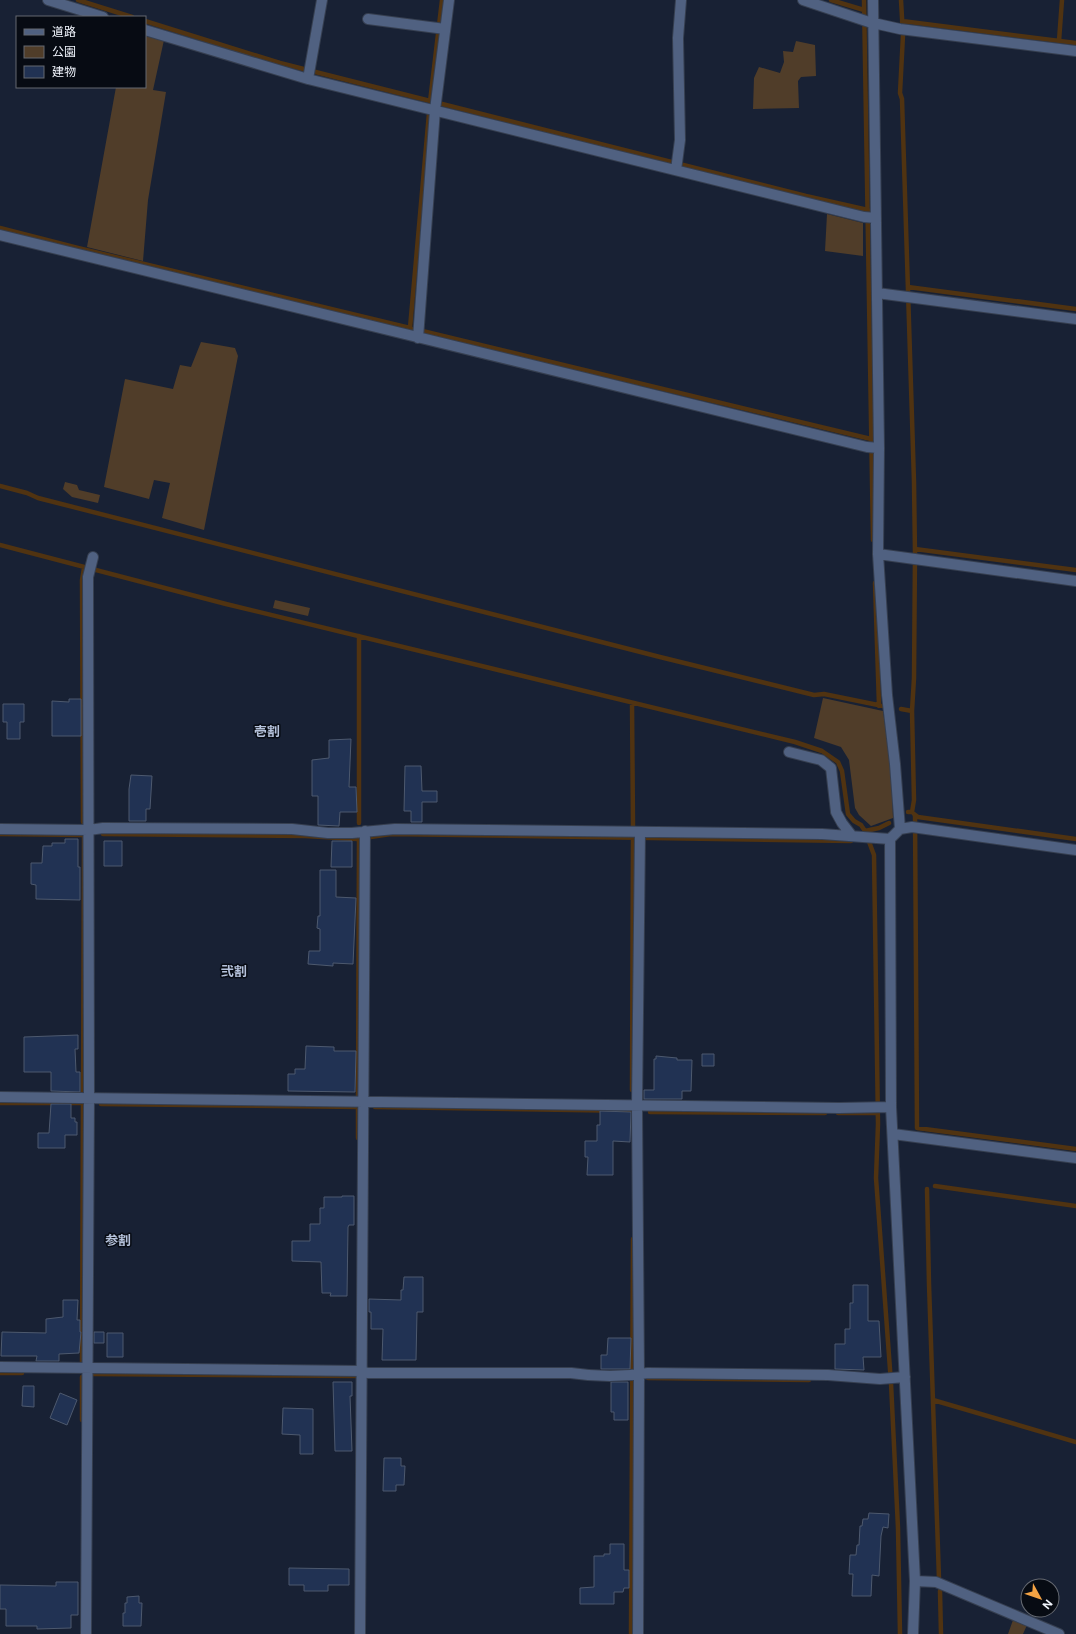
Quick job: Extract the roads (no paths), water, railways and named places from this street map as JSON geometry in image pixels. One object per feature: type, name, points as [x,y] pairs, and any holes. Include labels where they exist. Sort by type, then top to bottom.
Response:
[{"type":"street","points":[[48,0],[101,16]]},
{"type":"street","points":[[309,73],[322,0]]},
{"type":"street","points":[[418,332],[433,107],[449,0]]},
{"type":"street","points":[[676,170],[680,140],[678,38],[681,0]]},
{"type":"street","points":[[803,0],[867,21],[903,29],[1076,51]]},
{"type":"street","points":[[873,0],[867,21],[871,217],[877,293],[874,447],[878,554],[887,695],[895,764],[900,829]]},
{"type":"street","points":[[368,19],[445,29]]},
{"type":"street","points":[[146,30],[676,170],[871,217]]},
{"type":"street","points":[[0,236],[418,332],[874,447]]},
{"type":"street","points":[[877,293],[1076,319]]},
{"type":"street","points":[[878,554],[1076,581]]},
{"type":"street","points":[[86,1634],[87,1369],[84,1098],[89,830],[88,575],[92,560]]},
{"type":"street","points":[[789,752],[821,760],[831,768],[836,812],[842,823],[855,836]]},
{"type":"street","points":[[913,1634],[915,1581],[901,1378],[893,1134],[888,1107],[890,839],[900,829],[915,827],[1076,850]]},
{"type":"street","points":[[0,829],[292,829],[328,833],[352,833],[365,837],[395,829],[640,836],[822,834],[890,839]]},
{"type":"street","points":[[638,1634],[635,1375],[640,836]]},
{"type":"street","points":[[360,1634],[365,837]]},
{"type":"street","points":[[0,1098],[637,1106],[888,1107]]},
{"type":"street","points":[[893,1134],[1076,1158]]},
{"type":"street","points":[[0,1367],[361,1371],[368,1373],[571,1373],[590,1376],[635,1375],[648,1373],[772,1374],[828,1375],[885,1379],[901,1378]]},
{"type":"street","points":[[915,1581],[936,1582],[1059,1634]]},
{"type":"waterway","points":[[78,0],[129,16]]},
{"type":"waterway","points":[[410,328],[430,102],[442,0]]},
{"type":"waterway","points":[[831,0],[864,10]]},
{"type":"waterway","points":[[864,0],[873,540]]},
{"type":"waterway","points":[[901,0],[903,35],[900,93],[902,99],[915,554],[914,678],[912,711],[914,800],[912,812],[908,812]]},
{"type":"waterway","points":[[1059,41],[1062,0]]},
{"type":"waterway","points":[[146,21],[280,63],[806,196],[868,210]]},
{"type":"waterway","points":[[902,21],[1076,43]]},
{"type":"waterway","points":[[0,228],[871,439]]},
{"type":"waterway","points":[[908,287],[1076,309]]},
{"type":"waterway","points":[[0,486],[27,493],[38,498],[660,657],[814,695],[824,694],[883,706]]},
{"type":"waterway","points":[[0,545],[226,604],[795,742],[822,751],[838,762],[842,771],[848,814],[854,821],[861,825],[865,831],[874,855],[878,1124],[876,1178],[891,1383],[898,1528],[900,1634]]},
{"type":"waterway","points":[[915,549],[1076,570]]},
{"type":"waterway","points":[[83,822],[82,580],[84,568]]},
{"type":"waterway","points":[[875,583],[879,706]]},
{"type":"waterway","points":[[359,636],[359,823]]},
{"type":"waterway","points":[[632,703],[633,826]]},
{"type":"waterway","points":[[901,709],[912,711]]},
{"type":"waterway","points":[[914,814],[918,817],[1076,839]]},
{"type":"waterway","points":[[915,815],[917,1128],[1076,1149]]},
{"type":"waterway","points":[[865,831],[879,828],[889,823]]},
{"type":"waterway","points":[[0,834],[84,835],[82,1363]]},
{"type":"waterway","points":[[103,834],[305,836],[357,839],[391,834],[851,841]]},
{"type":"waterway","points":[[632,1090],[633,836]]},
{"type":"waterway","points":[[358,1097],[359,837]]},
{"type":"waterway","points":[[0,1103],[84,1103]]},
{"type":"waterway","points":[[101,1104],[359,1107]]},
{"type":"waterway","points":[[358,1106],[358,1138]]},
{"type":"waterway","points":[[375,1107],[635,1111]]},
{"type":"waterway","points":[[650,1112],[825,1113]]},
{"type":"waterway","points":[[838,1113],[878,1113]]},
{"type":"waterway","points":[[935,1186],[1076,1206]]},
{"type":"waterway","points":[[927,1189],[939,1579]]},
{"type":"waterway","points":[[631,1633],[633,1239]]},
{"type":"waterway","points":[[0,1373],[22,1373]]},
{"type":"waterway","points":[[93,1374],[358,1376]]},
{"type":"waterway","points":[[82,1377],[82,1420]]},
{"type":"waterway","points":[[648,1378],[809,1380]]},
{"type":"waterway","points":[[933,1400],[1076,1442]]},
{"type":"waterway","points":[[940,1591],[941,1634]]},
{"type":"district","name":"壱割","points":[[267,731]]},
{"type":"district","name":"弐割","points":[[234,971]]},
{"type":"district","name":"参割","points":[[118,1240]]}]
